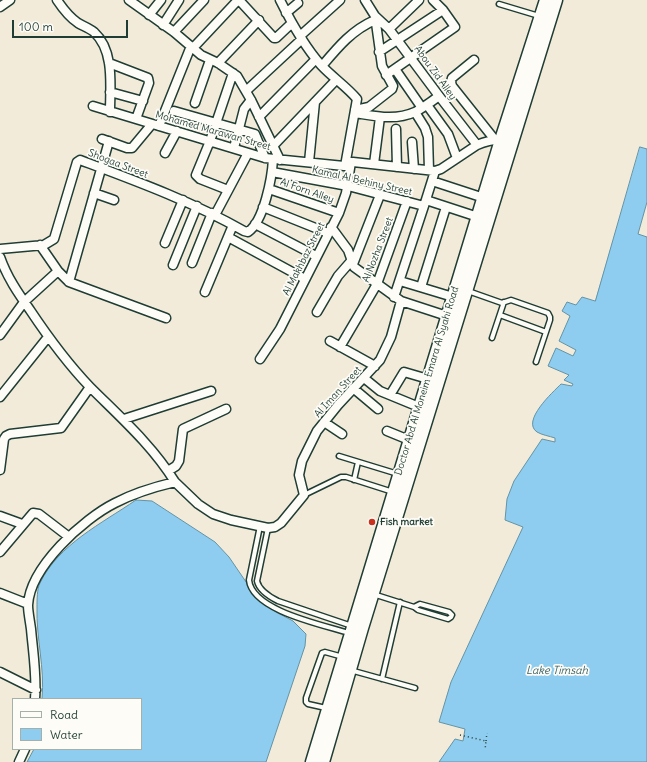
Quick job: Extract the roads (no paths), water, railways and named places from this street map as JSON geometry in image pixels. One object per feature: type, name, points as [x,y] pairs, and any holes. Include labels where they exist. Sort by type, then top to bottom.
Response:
[{"type":"main road","name":"Doctor Abd Al Moneim Emara Al Syahi Road","points":[[312,762],[419,407],[546,0]]},
{"type":"main road","name":"Doctor Abd Al Moneim Emara Al Syahi Road","points":[[324,762],[350,670],[466,290],[503,140],[556,0]]},
{"type":"street","points":[[0,7],[10,0]]},
{"type":"street","points":[[57,0],[72,18],[93,31],[102,43],[109,63],[110,112]]},
{"type":"street","points":[[129,0],[174,32],[201,55],[218,63],[240,79],[273,146],[272,172],[269,189],[255,224],[316,256]]},
{"type":"street","points":[[149,15],[161,0]]},
{"type":"street","points":[[163,25],[179,0]]},
{"type":"street","points":[[174,32],[204,0]]},
{"type":"street","points":[[69,282],[101,168],[106,140],[127,148],[132,148],[156,125],[192,47],[238,0],[273,38],[275,38],[292,23]]},
{"type":"street","points":[[280,0],[292,23],[316,59],[357,99],[355,111]]},
{"type":"street","points":[[246,91],[340,0]]},
{"type":"street","points":[[355,111],[369,107],[392,89],[393,85],[382,66],[375,18],[365,0]]},
{"type":"street","points":[[389,28],[419,0]]},
{"type":"street","points":[[386,75],[454,28],[455,25],[433,0]]},
{"type":"street","points":[[286,13],[298,3]]},
{"type":"street","points":[[379,52],[443,10]]},
{"type":"street","points":[[322,66],[341,43],[375,18]]},
{"type":"street","name":"Abou Zid Alley","points":[[375,18],[389,28],[439,96],[477,144]]},
{"type":"street","points":[[218,63],[258,20]]},
{"type":"street","points":[[259,117],[316,59]]},
{"type":"street","points":[[195,103],[210,60]]},
{"type":"street","points":[[474,60],[452,78],[452,86],[503,140]]},
{"type":"street","points":[[109,63],[148,78],[149,83],[136,119]]},
{"type":"street","points":[[395,69],[421,108],[448,134],[457,158]]},
{"type":"street","points":[[228,190],[200,179],[196,175],[210,141],[233,73]]},
{"type":"street","points":[[273,146],[336,80]]},
{"type":"street","points":[[110,92],[143,101]]},
{"type":"street","points":[[355,111],[380,117],[401,116],[421,108],[439,96]]},
{"type":"street","points":[[234,148],[244,109],[251,100]]},
{"type":"street","points":[[309,162],[315,102]]},
{"type":"street","name":"Mohamed Marawan Street","points":[[93,106],[272,159],[348,164],[374,164],[432,170]]},
{"type":"street","name":"Al Iman Street","points":[[304,495],[299,475],[302,462],[317,431],[353,388],[375,366],[388,345],[398,299],[400,281],[432,181],[428,137],[421,108]]},
{"type":"street","points":[[174,111],[255,134],[272,159]]},
{"type":"street","name":"Al Makhbaz Street","points":[[260,359],[280,329],[344,200],[348,186],[348,164],[355,111]]},
{"type":"street","points":[[374,164],[380,117]]},
{"type":"street","points":[[396,129],[397,167]]},
{"type":"street","points":[[165,153],[177,131]]},
{"type":"street","points":[[432,170],[441,169],[477,144],[503,140]]},
{"type":"street","points":[[412,142],[414,169]]},
{"type":"street","points":[[192,263],[213,214],[248,153]]},
{"type":"street","name":"Shogaa Street","points":[[0,249],[40,245],[51,241],[56,236],[77,160],[198,206],[246,232],[255,224]]},
{"type":"street","name":"Kamal Al Behiny Street","points":[[272,172],[348,186],[407,201],[446,207],[478,217]]},
{"type":"street","points":[[432,181],[484,198]]},
{"type":"street","name":"Al Forn Alley","points":[[269,189],[339,212]]},
{"type":"street","points":[[94,193],[114,200]]},
{"type":"street","points":[[317,312],[338,276],[352,262],[380,195]]},
{"type":"street","points":[[165,243],[183,200]]},
{"type":"street","name":"Al Nozha Street","points":[[340,347],[377,284],[407,201]]},
{"type":"street","points":[[173,265],[198,206]]},
{"type":"street","points":[[263,207],[330,230],[348,250],[354,267],[377,284],[398,299],[447,316]]},
{"type":"street","points":[[421,287],[446,207]]},
{"type":"street","points":[[205,292],[233,225]]},
{"type":"street","points":[[228,237],[305,279]]},
{"type":"street","points":[[40,245],[58,271],[69,282],[166,318]]},
{"type":"street","points":[[0,257],[7,276],[48,337],[68,363],[124,420],[168,471],[175,482],[198,504],[213,514],[231,520],[264,527],[275,527],[281,523],[304,495]]},
{"type":"street","points":[[0,335],[24,302],[58,271]]},
{"type":"street","points":[[400,281],[453,297]]},
{"type":"street","points":[[0,397],[48,337]]},
{"type":"street","points":[[330,341],[375,366]]},
{"type":"street","points":[[390,395],[404,372],[428,379]]},
{"type":"street","points":[[364,378],[380,391],[419,407]]},
{"type":"street","points":[[0,470],[4,439],[6,436],[10,434],[61,428],[90,387]]},
{"type":"street","points":[[353,388],[378,409]]},
{"type":"street","points":[[124,420],[211,391]]},
{"type":"street","points":[[168,471],[176,466],[179,461],[183,429],[226,410]]},
{"type":"street","points":[[324,422],[342,434]]},
{"type":"street","points":[[388,431],[409,440]]},
{"type":"street","points":[[35,698],[36,690],[28,604],[32,587],[39,572],[68,537],[92,517],[113,503],[144,490],[175,482]]},
{"type":"street","points":[[0,552],[33,512],[68,537]]},
{"type":"street","points":[[0,516],[22,524]]},
{"type":"street","points":[[0,593],[28,604]]},
{"type":"street","points":[[0,672],[36,690]]},
{"type":"street","points":[[19,762],[25,750]]},
{"type":"lane","points":[[499,4],[540,17]]},
{"type":"lane","points":[[466,290],[504,302],[511,300],[548,312],[550,320],[536,362]]},
{"type":"lane","points":[[492,338],[504,302]]},
{"type":"lane","points":[[500,315],[546,332]]},
{"type":"lane","points":[[339,456],[399,474]]},
{"type":"lane","points":[[354,480],[358,462]]},
{"type":"lane","points":[[304,495],[341,477],[393,492]]},
{"type":"lane","points":[[264,527],[257,581],[264,591],[278,601],[352,629]]},
{"type":"lane","points":[[264,527],[249,580],[251,588],[258,597],[271,607],[286,613],[352,629]]},
{"type":"lane","points":[[258,597],[264,591]]},
{"type":"lane","points":[[373,594],[448,619],[450,619],[452,615],[450,612],[420,604],[414,607]]},
{"type":"lane","points":[[382,679],[400,602]]},
{"type":"lane","points":[[328,709],[308,704],[306,702],[306,698],[322,653],[325,652],[343,657]]},
{"type":"lane","points":[[350,670],[416,688]]},
{"type":"water","name":"Lake Timsah","points":[[640,147],[647,149],[647,202],[638,234],[647,237],[647,762],[439,762],[455,739],[463,741],[465,729],[439,722],[451,682],[523,527],[505,520],[507,499],[514,481],[542,439],[555,442],[555,438],[537,432],[533,427],[535,414],[561,384],[572,386],[573,384],[564,380],[569,375],[548,366],[556,348],[573,356],[576,350],[559,341],[570,316],[562,311],[567,302],[576,305],[582,297],[595,301]]},
{"type":"water","points":[[136,500],[152,501],[215,542],[229,557],[257,598],[276,612],[293,621],[306,634],[305,646],[266,762],[27,762],[33,750],[142,750],[142,698],[42,698],[43,687],[37,619],[37,598],[39,585],[48,569],[58,557],[69,546]]},
{"type":"place","name":"Fish market","points":[[372,522]]}]
